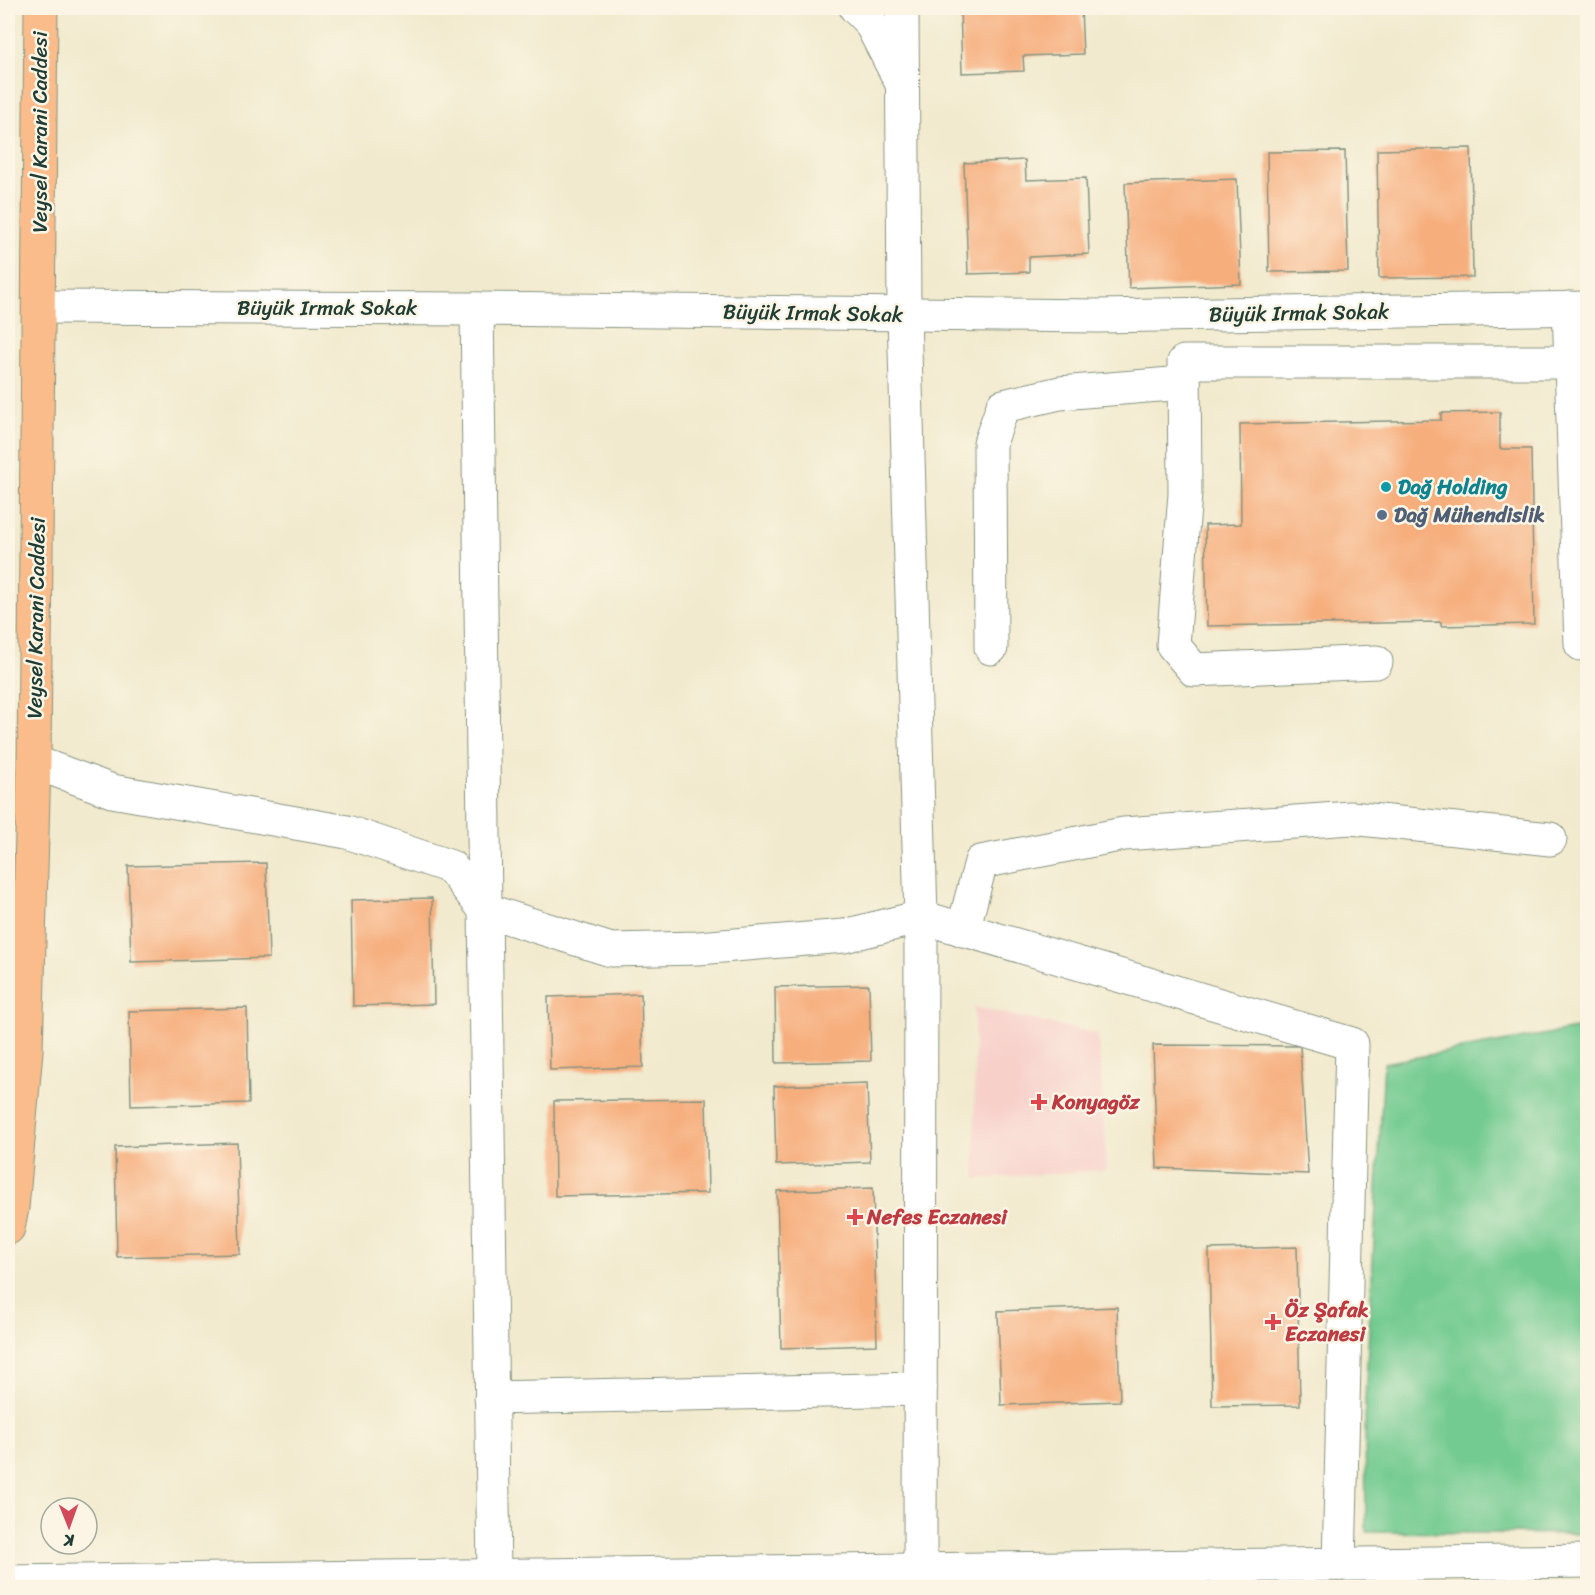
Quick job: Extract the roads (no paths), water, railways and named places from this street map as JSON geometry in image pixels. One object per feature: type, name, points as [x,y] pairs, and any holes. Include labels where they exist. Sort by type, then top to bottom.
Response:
[{"type":"main road","name":"Veysel Karani Caddesi","points":[[8,1228],[12,1208],[26,1051],[34,762],[41,8]]},
{"type":"street","points":[[856,8],[870,22],[902,85]]},
{"type":"street","points":[[902,8],[904,314],[921,917],[921,1579]]},
{"type":"street","name":"Büyük Irmak Sokak","points":[[39,307],[1098,316],[1578,308]]},
{"type":"street","points":[[1578,308],[1570,362],[1581,644]]},
{"type":"street","points":[[477,309],[494,1576]]},
{"type":"street","points":[[1376,662],[1194,670],[1173,645],[1185,494],[1184,362],[1570,362]]},
{"type":"street","points":[[991,648],[990,443],[1003,406],[1060,393],[1184,383]]},
{"type":"street","points":[[34,762],[112,791],[347,832],[451,867],[485,910],[611,950],[698,948],[844,936],[921,917],[1352,1044],[1338,1564]]},
{"type":"street","points":[[963,930],[981,862],[1124,834],[1351,818],[1550,839]]},
{"type":"street","points":[[491,1398],[920,1389]]},
{"type":"street","points":[[8,1582],[494,1576],[921,1579],[1338,1564],[1587,1561]]},
{"type":"place","name":"Dağ Holding","points":[[1386,487]]},
{"type":"place","name":"Dağ Mühendislik","points":[[1382,515]]},
{"type":"place","name":"Konyagöz","points":[[1039,1102]]},
{"type":"place","name":"Nefes Eczanesi","points":[[855,1217]]},
{"type":"place","name":"Öz Şafak Eczanesi","points":[[1273,1322]]}]
